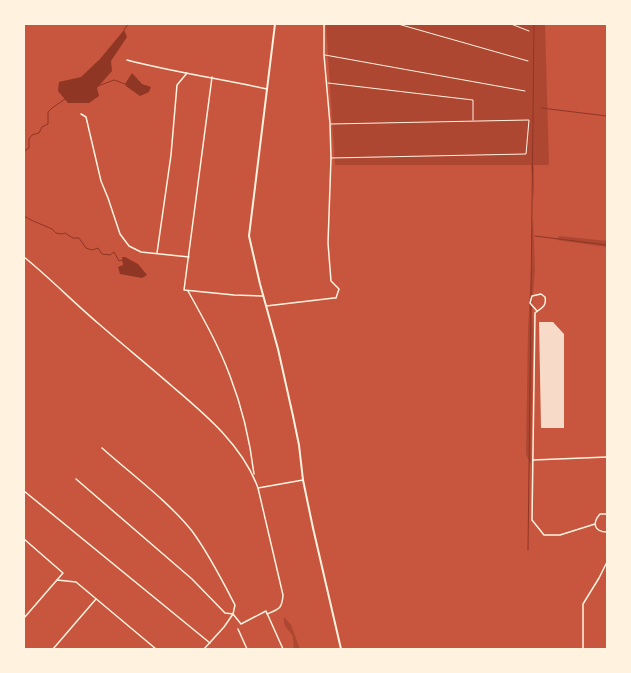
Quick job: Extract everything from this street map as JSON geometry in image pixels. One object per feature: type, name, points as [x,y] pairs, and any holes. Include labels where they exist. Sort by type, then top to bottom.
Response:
[{"type":"street","points":[[275,24],[249,236],[263,296],[278,350],[294,421],[303,480],[341,649]]},
{"type":"street","points":[[266,306],[336,298],[339,289],[331,281],[328,243],[331,158],[330,124],[324,55],[324,24]]},
{"type":"street","points":[[127,60],[168,70],[212,77],[267,89]]},
{"type":"street","points":[[157,254],[171,155],[177,85],[187,73]]},
{"type":"street","points":[[212,77],[184,290],[188,291],[210,330],[230,376],[251,450],[254,476]]},
{"type":"street","points":[[81,114],[86,118],[101,181],[120,234],[129,246],[141,252],[189,257]]},
{"type":"street","points":[[24,257],[44,273],[78,306],[199,410],[237,450],[247,463],[258,488],[283,595],[280,608],[267,614]]},
{"type":"street","points":[[188,291],[263,296]]},
{"type":"street","points":[[537,311],[530,303],[532,296],[541,294],[545,297],[546,302],[544,307],[535,313],[532,520],[544,535],[560,535],[595,524]]},
{"type":"street","points":[[102,448],[174,512],[191,531],[206,552],[235,605],[233,614],[224,627],[204,649]]},
{"type":"street","points":[[533,460],[607,457]]},
{"type":"street","points":[[76,479],[192,579],[225,613],[233,614],[241,624],[266,611],[283,649]]},
{"type":"street","points":[[258,488],[303,480]]},
{"type":"street","points":[[24,491],[210,643]]},
{"type":"street","points":[[607,514],[600,514],[596,518],[595,524],[597,530],[607,532]]},
{"type":"street","points":[[24,539],[63,573],[24,618]]},
{"type":"street","points":[[584,649],[583,604],[607,562]]},
{"type":"street","points":[[57,580],[76,582],[156,649]]},
{"type":"street","points":[[53,649],[96,599]]},
{"type":"street","points":[[238,629],[247,649]]},
{"type":"lane","points":[[398,24],[528,61]]},
{"type":"lane","points":[[511,24],[529,31]]},
{"type":"lane","points":[[324,55],[525,91]]},
{"type":"lane","points":[[327,83],[473,100],[473,121]]},
{"type":"lane","points":[[330,124],[529,120],[526,154],[331,158]]},
{"type":"shaded area","points":[[326,24],[545,24],[549,165],[534,165],[534,201],[531,165],[335,165]]},
{"type":"shaded area","points":[[124,30],[127,37],[111,61],[112,71],[97,88],[99,96],[89,103],[68,103],[58,91],[59,82],[81,77],[100,59]]},
{"type":"shaded area","points":[[132,73],[142,84],[151,87],[149,92],[140,96],[126,86],[125,84]]},
{"type":"shaded area","points":[[533,218],[535,269],[532,306],[533,338],[531,465],[526,454],[528,330]]},
{"type":"shaded area","points":[[559,236],[607,241],[607,247],[557,240]]},
{"type":"shaded area","points":[[122,257],[125,257],[138,264],[147,275],[142,278],[120,274],[118,267],[123,265]]},
{"type":"shaded area","points":[[284,617],[291,625],[300,649],[294,649],[293,637],[285,625]]},
{"type":"building","points":[[539,322],[553,322],[564,334],[564,428],[541,428]]},
{"type":"waterway","points":[[124,30],[128,24]]},
{"type":"waterway","points":[[531,297],[534,24]]},
{"type":"waterway","points":[[98,86],[114,80],[125,84]]},
{"type":"waterway","points":[[24,151],[29,148],[29,139],[32,135],[39,133],[42,127],[48,124],[48,112],[65,99]]},
{"type":"waterway","points":[[541,108],[607,116]]},
{"type":"waterway","points":[[24,216],[52,229],[56,233],[65,233],[73,238],[79,238],[86,248],[92,250],[98,248],[102,254],[110,255],[114,252],[119,261],[123,260]]},
{"type":"waterway","points":[[535,236],[607,245]]},
{"type":"waterway","points":[[528,550],[531,304]]}]
